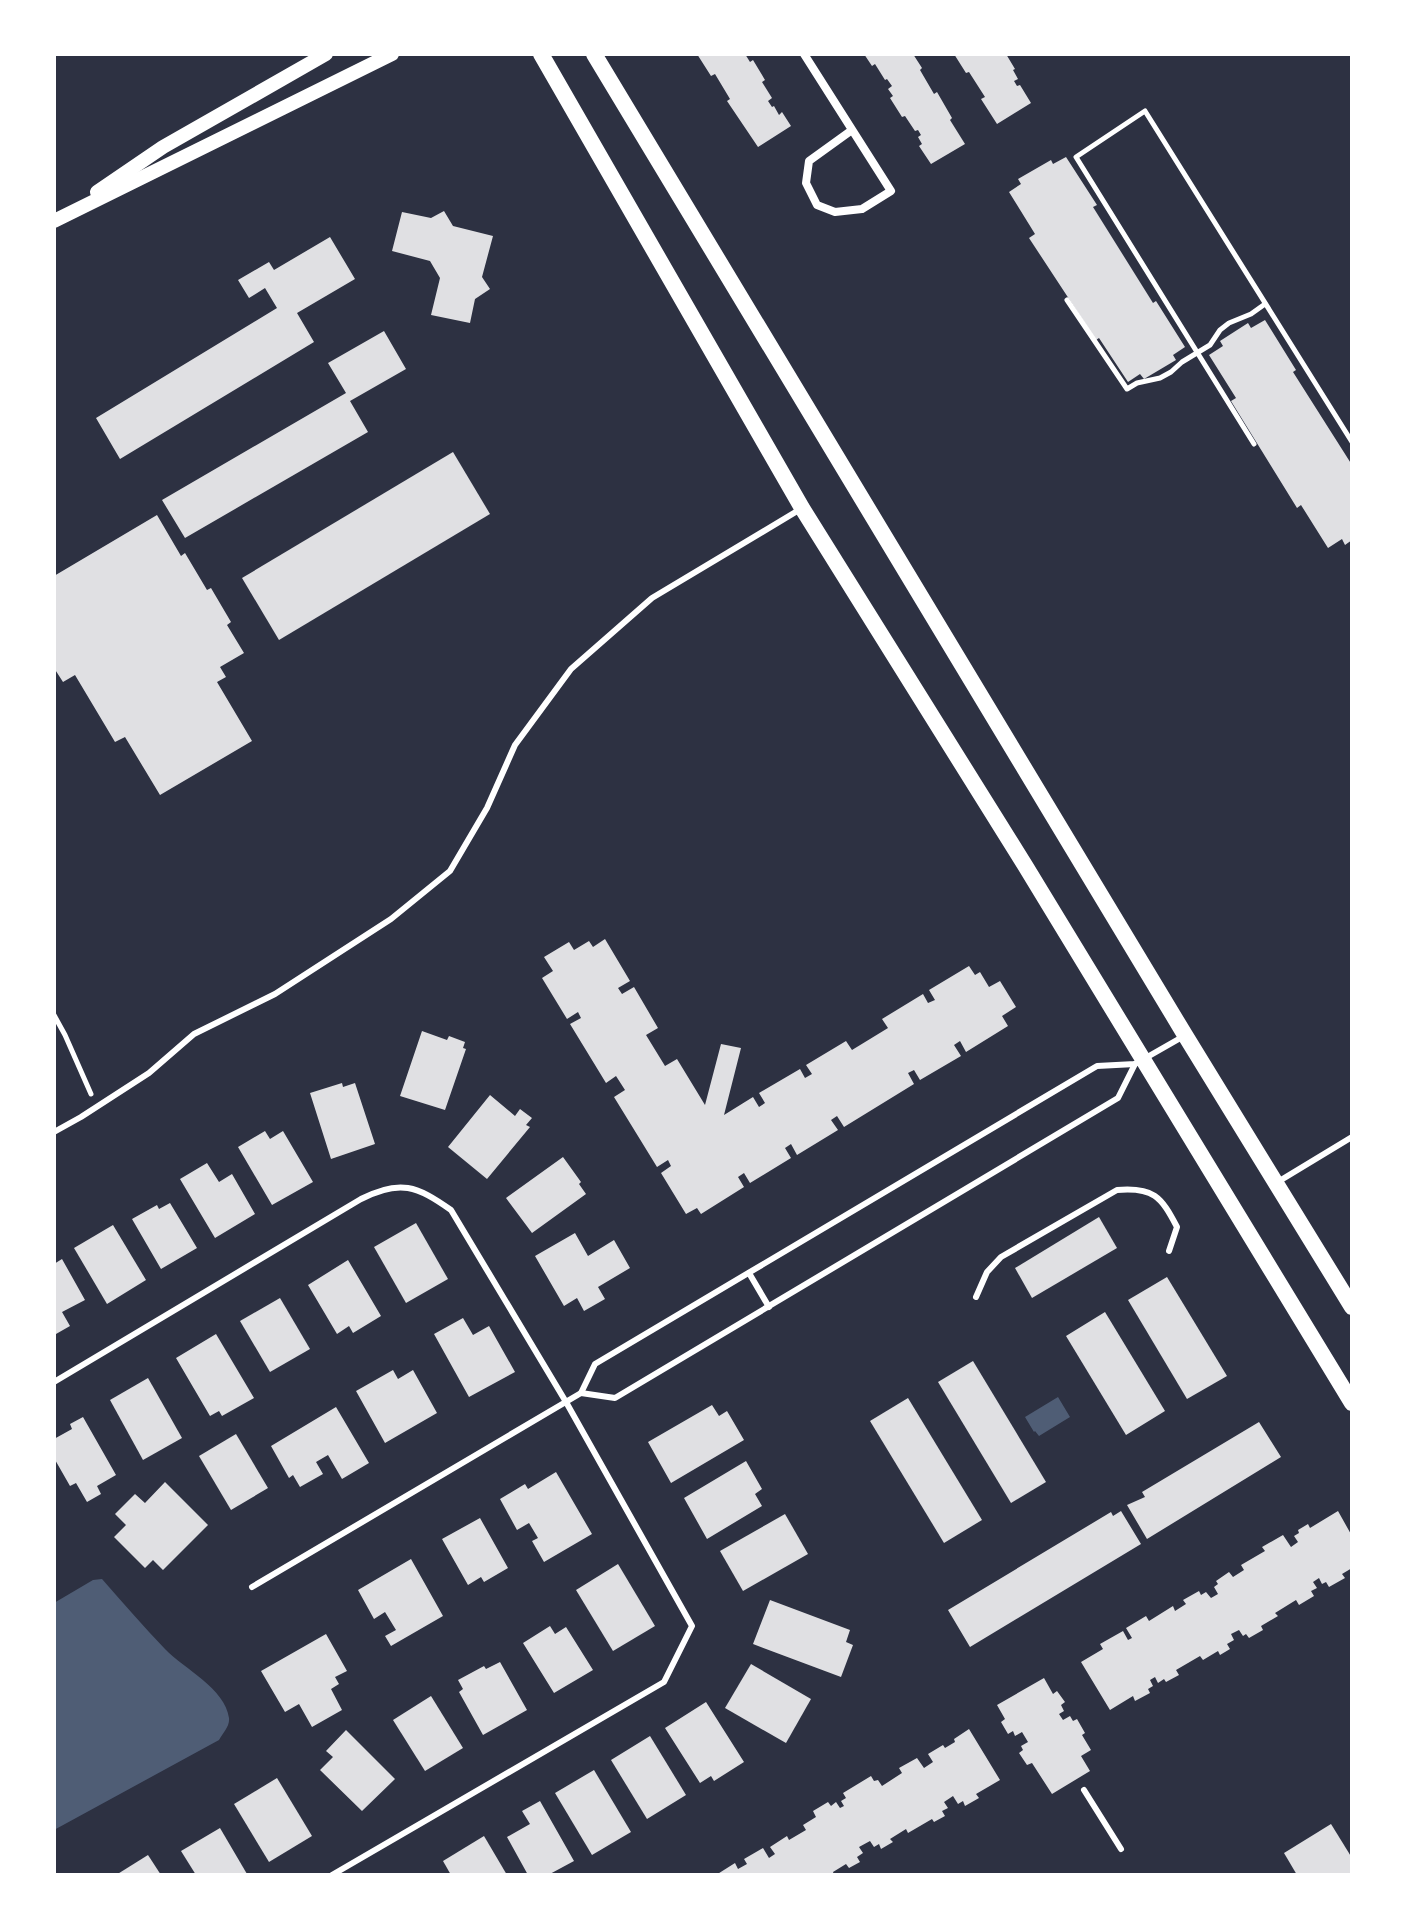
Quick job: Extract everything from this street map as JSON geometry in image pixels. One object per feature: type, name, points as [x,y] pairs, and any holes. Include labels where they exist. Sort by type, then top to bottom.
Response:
[{"type":"main road","points":[[541,54],[802,508],[1017,854],[1139,1062],[1352,1403]]},
{"type":"main road","points":[[594,54],[1352,1307]]},
{"type":"street","points":[[54,221],[163,147],[326,54]]},
{"type":"street","points":[[54,221],[392,54]]},
{"type":"street","points":[[804,54],[891,191],[862,209],[835,212],[817,205],[806,183],[809,161],[852,130]]},
{"type":"lane","points":[[54,1132],[149,1073],[194,1034],[275,994],[391,919],[450,871],[487,808],[515,745],[571,669],[652,598],[802,508]]},
{"type":"lane","points":[[252,1587],[581,1393],[595,1364],[1097,1066],[1139,1062],[1185,1035]]},
{"type":"lane","points":[[581,1393],[615,1398],[769,1307],[1118,1098],[1139,1062]]},
{"type":"lane","points":[[1276,1183],[1352,1137]]},
{"type":"lane","points":[[54,1382],[361,1199],[378,1191],[404,1186],[426,1194],[451,1210],[566,1402],[692,1626],[675,1662],[664,1682],[332,1875]]},
{"type":"lane","points":[[976,1297],[987,1272],[1001,1257],[1117,1190],[1136,1188],[1153,1194],[1166,1206],[1177,1227],[1169,1251]]},
{"type":"lane","points":[[749,1273],[769,1307]]},
{"type":"lane","points":[[1084,1790],[1121,1849]]},
{"type":"path","points":[[1254,444],[1076,157],[1145,111],[1352,442]]},
{"type":"path","points":[[1067,300],[1127,389],[1137,383],[1160,378],[1210,345],[1229,323],[1265,304]]},
{"type":"path","points":[[54,1015],[96,1107]]},
{"type":"water","points":[[1058,1397],[1070,1417],[1039,1436],[1025,1417]]},
{"type":"water","points":[[102,1579],[165,1649],[212,1688],[226,1707],[229,1721],[219,1740],[54,1830],[54,1603],[93,1580]]},
{"type":"building","points":[[697,54],[745,54],[750,62],[753,60],[772,98],[768,101],[779,115],[782,112],[791,126],[758,147],[727,101],[730,99],[715,74],[711,76]]},
{"type":"building","points":[[864,54],[913,54],[965,144],[931,164],[919,146],[922,144],[918,130],[915,131],[905,116],[902,117],[890,98],[893,96],[888,89],[892,86]]},
{"type":"building","points":[[954,54],[1006,54],[1018,79],[1014,81],[1031,103],[997,124],[981,99],[985,97]]},
{"type":"building","points":[[1066,157],[1097,205],[1093,207],[1153,303],[1156,301],[1185,347],[1173,355],[1176,360],[1144,379],[1140,374],[1128,382],[1099,338],[1096,340],[1029,238],[1035,234],[1009,192],[1021,184],[1018,179],[1051,160],[1053,164]]},
{"type":"building","points":[[444,211],[453,226],[493,236],[482,277],[490,289],[475,299],[470,323],[431,315],[440,278],[430,261],[392,251],[402,212],[431,218]]},
{"type":"building","points":[[330,237],[355,279],[297,313],[314,342],[120,459],[96,418],[277,308],[265,288],[249,298],[238,280],[269,262],[274,270]]},
{"type":"building","points":[[1265,320],[1296,370],[1293,372],[1352,465],[1352,540],[1345,545],[1342,539],[1328,548],[1301,505],[1297,508],[1231,401],[1236,398],[1209,355],[1223,346],[1220,341],[1248,323],[1251,328]]},
{"type":"building","points":[[384,331],[406,369],[350,401],[368,432],[185,538],[162,500],[346,393],[328,363]]},
{"type":"building","points":[[453,452],[490,514],[279,640],[242,578]]},
{"type":"building","points":[[157,515],[181,556],[185,553],[231,622],[227,625],[244,653],[220,667],[226,677],[217,682],[252,741],[160,795],[125,737],[115,742],[75,675],[63,682],[54,668],[54,576]]},
{"type":"building","points":[[605,939],[630,981],[618,988],[622,994],[634,987],[658,1028],[646,1035],[665,1066],[677,1059],[705,1105],[721,1044],[741,1048],[724,1115],[753,1097],[759,1107],[765,1103],[759,1093],[800,1069],[805,1078],[812,1074],[806,1065],[846,1041],[852,1050],[888,1028],[882,1019],[923,994],[928,1003],[935,1000],[929,990],[969,966],[975,975],[980,972],[989,987],[1000,981],[1016,1007],[1002,1016],[1008,1026],[966,1052],[960,1041],[954,1045],[961,1056],[920,1080],[914,1070],[908,1073],[914,1084],[844,1127],[837,1116],[831,1120],[838,1130],[797,1155],[791,1144],[785,1148],[791,1158],[750,1183],[744,1173],[738,1177],[744,1187],[701,1214],[697,1208],[686,1214],[661,1173],[671,1166],[668,1160],[657,1167],[614,1097],[625,1090],[616,1076],[606,1083],[570,1024],[581,1018],[578,1012],[567,1019],[542,978],[553,971],[544,957],[569,942],[574,950],[589,941],[593,947]]},
{"type":"building","points":[[422,1031],[447,1040],[449,1036],[465,1042],[463,1048],[466,1049],[445,1110],[400,1096]]},
{"type":"building","points":[[342,1083],[343,1087],[355,1083],[375,1144],[331,1159],[310,1093]]},
{"type":"building","points":[[490,1095],[515,1116],[520,1109],[532,1118],[526,1125],[530,1127],[487,1179],[448,1147]]},
{"type":"building","points":[[265,1131],[270,1139],[283,1131],[313,1182],[272,1205],[238,1147]]},
{"type":"building","points":[[563,1157],[586,1194],[532,1233],[506,1198]]},
{"type":"building","points":[[207,1163],[219,1182],[232,1174],[255,1214],[215,1238],[180,1179]]},
{"type":"building","points":[[170,1203],[197,1248],[161,1269],[132,1219],[157,1205],[159,1209]]},
{"type":"building","points":[[1099,1217],[1117,1248],[1032,1298],[1015,1268]]},
{"type":"building","points":[[416,1223],[448,1279],[406,1303],[374,1247]]},
{"type":"building","points":[[113,1225],[146,1280],[107,1304],[74,1248]]},
{"type":"building","points":[[575,1233],[588,1256],[614,1240],[630,1268],[598,1287],[605,1299],[584,1311],[577,1298],[564,1306],[535,1256]]},
{"type":"building","points":[[62,1259],[85,1300],[62,1312],[70,1326],[56,1334],[54,1264]]},
{"type":"building","points":[[348,1260],[381,1316],[353,1333],[349,1326],[337,1334],[308,1285]]},
{"type":"building","points":[[1167,1277],[1227,1376],[1187,1399],[1128,1300]]},
{"type":"building","points":[[280,1298],[310,1349],[270,1372],[240,1321]]},
{"type":"building","points":[[1105,1312],[1165,1411],[1126,1435],[1066,1336]]},
{"type":"building","points":[[463,1318],[473,1335],[489,1326],[515,1372],[469,1397],[434,1334]]},
{"type":"building","points":[[216,1334],[254,1398],[222,1416],[219,1411],[210,1416],[176,1358]]},
{"type":"building","points":[[973,1361],[1046,1482],[1011,1503],[938,1382]]},
{"type":"building","points":[[393,1370],[398,1379],[413,1370],[437,1413],[385,1443],[356,1391]]},
{"type":"building","points":[[148,1378],[182,1438],[143,1460],[110,1400]]},
{"type":"building","points":[[908,1398],[982,1520],[944,1543],[870,1421]]},
{"type":"building","points":[[712,1405],[719,1416],[727,1411],[744,1440],[671,1483],[648,1442]]},
{"type":"building","points":[[336,1407],[369,1463],[342,1479],[328,1455],[316,1462],[323,1474],[300,1487],[293,1475],[289,1478],[271,1446]]},
{"type":"building","points":[[83,1417],[116,1475],[97,1486],[101,1494],[87,1502],[76,1483],[70,1486],[54,1458],[54,1439],[72,1429],[70,1424]]},
{"type":"building","points":[[1259,1422],[1281,1457],[1147,1539],[1127,1505],[1145,1497],[1142,1492]]},
{"type":"building","points":[[236,1434],[268,1488],[231,1510],[199,1456]]},
{"type":"building","points":[[746,1461],[762,1489],[755,1494],[762,1506],[707,1539],[684,1498]]},
{"type":"building","points":[[556,1472],[592,1534],[544,1562],[532,1541],[538,1538],[529,1523],[517,1530],[500,1499],[525,1484],[528,1489]]},
{"type":"building","points":[[165,1482],[208,1525],[163,1570],[153,1560],[145,1568],[114,1537],[126,1525],[115,1514],[135,1494],[145,1503]]},
{"type":"building","points":[[1121,1511],[1141,1544],[970,1647],[948,1610],[1111,1512],[1113,1516]]},
{"type":"building","points":[[1338,1511],[1352,1536],[1352,1568],[1342,1574],[1345,1578],[1329,1587],[1326,1582],[1322,1584],[1319,1578],[1313,1582],[1317,1588],[1311,1591],[1314,1596],[1299,1605],[1296,1600],[1275,1613],[1278,1616],[1261,1626],[1263,1630],[1249,1638],[1239,1630],[1231,1634],[1234,1640],[1227,1644],[1230,1649],[1220,1655],[1218,1651],[1203,1660],[1200,1656],[1176,1670],[1179,1675],[1166,1682],[1164,1679],[1158,1683],[1155,1677],[1150,1680],[1153,1686],[1148,1689],[1150,1693],[1135,1701],[1133,1696],[1110,1710],[1081,1662],[1103,1649],[1100,1644],[1123,1631],[1128,1640],[1132,1638],[1126,1628],[1146,1616],[1149,1621],[1173,1606],[1175,1611],[1186,1604],[1183,1600],[1199,1591],[1201,1595],[1206,1592],[1211,1598],[1218,1594],[1214,1587],[1218,1584],[1216,1581],[1229,1572],[1233,1577],[1244,1570],[1241,1565],[1265,1551],[1262,1547],[1283,1535],[1291,1547],[1298,1542],[1294,1536],[1299,1533],[1298,1530],[1308,1524],[1310,1528]]},
{"type":"building","points":[[785,1514],[808,1554],[743,1591],[720,1551]]},
{"type":"building","points":[[480,1518],[508,1568],[484,1582],[481,1577],[468,1585],[442,1539]]},
{"type":"building","points":[[411,1559],[443,1616],[391,1646],[385,1636],[396,1630],[385,1612],[374,1619],[358,1590]]},
{"type":"building","points":[[618,1564],[655,1626],[613,1651],[576,1590]]},
{"type":"building","points":[[770,1600],[850,1630],[846,1642],[853,1645],[841,1677],[753,1644]]},
{"type":"building","points":[[550,1626],[555,1634],[566,1627],[593,1670],[554,1693],[523,1643]]},
{"type":"building","points":[[326,1634],[347,1671],[335,1677],[339,1684],[331,1689],[342,1710],[312,1727],[299,1704],[285,1712],[261,1671]]},
{"type":"building","points":[[500,1662],[527,1710],[483,1735],[459,1692],[463,1689],[458,1680],[484,1666],[486,1669]]},
{"type":"building","points":[[751,1664],[811,1699],[786,1743],[725,1708]]},
{"type":"building","points":[[1044,1678],[1053,1694],[1057,1691],[1065,1702],[1061,1705],[1064,1711],[1059,1714],[1063,1720],[1070,1716],[1073,1721],[1077,1719],[1091,1750],[1081,1756],[1090,1771],[1052,1794],[1032,1763],[1027,1765],[1019,1753],[1023,1750],[1021,1746],[1028,1742],[1022,1732],[1015,1736],[1013,1731],[1008,1734],[1001,1722],[1005,1719],[997,1705]]},
{"type":"building","points":[[431,1696],[463,1748],[425,1771],[393,1720]]},
{"type":"building","points":[[706,1702],[744,1762],[714,1781],[711,1776],[700,1783],[665,1728]]},
{"type":"building","points":[[969,1729],[1000,1780],[976,1794],[979,1798],[965,1806],[963,1801],[958,1804],[953,1796],[944,1802],[948,1808],[942,1811],[945,1816],[934,1822],[932,1819],[908,1833],[906,1829],[881,1849],[879,1844],[874,1847],[870,1841],[859,1847],[863,1853],[857,1857],[860,1862],[849,1868],[846,1864],[833,1872],[834,1875],[716,1875],[735,1863],[738,1869],[747,1864],[744,1859],[763,1848],[769,1858],[775,1854],[770,1847],[787,1836],[789,1840],[806,1830],[803,1825],[816,1817],[813,1811],[828,1802],[831,1806],[836,1802],[840,1808],[844,1806],[841,1801],[846,1798],[843,1793],[871,1776],[882,1786],[902,1773],[899,1768],[917,1758],[924,1768],[933,1762],[928,1754],[955,1742],[954,1739]]},
{"type":"building","points":[[346,1730],[395,1779],[362,1811],[320,1770],[333,1757],[326,1751]]},
{"type":"building","points":[[650,1736],[686,1795],[647,1819],[611,1760]]},
{"type":"building","points":[[594,1770],[631,1832],[592,1855],[555,1793]]},
{"type":"building","points":[[277,1778],[312,1836],[269,1862],[234,1804]]},
{"type":"building","points":[[540,1801],[574,1861],[548,1875],[528,1875],[507,1837],[530,1824],[522,1811]]},
{"type":"building","points":[[1331,1824],[1352,1858],[1352,1875],[1297,1875],[1284,1853]]},
{"type":"building","points":[[220,1828],[247,1874],[196,1875],[181,1851]]},
{"type":"building","points":[[484,1836],[507,1875],[451,1875],[443,1861]]},
{"type":"building","points":[[148,1855],[161,1875],[116,1875]]}]
